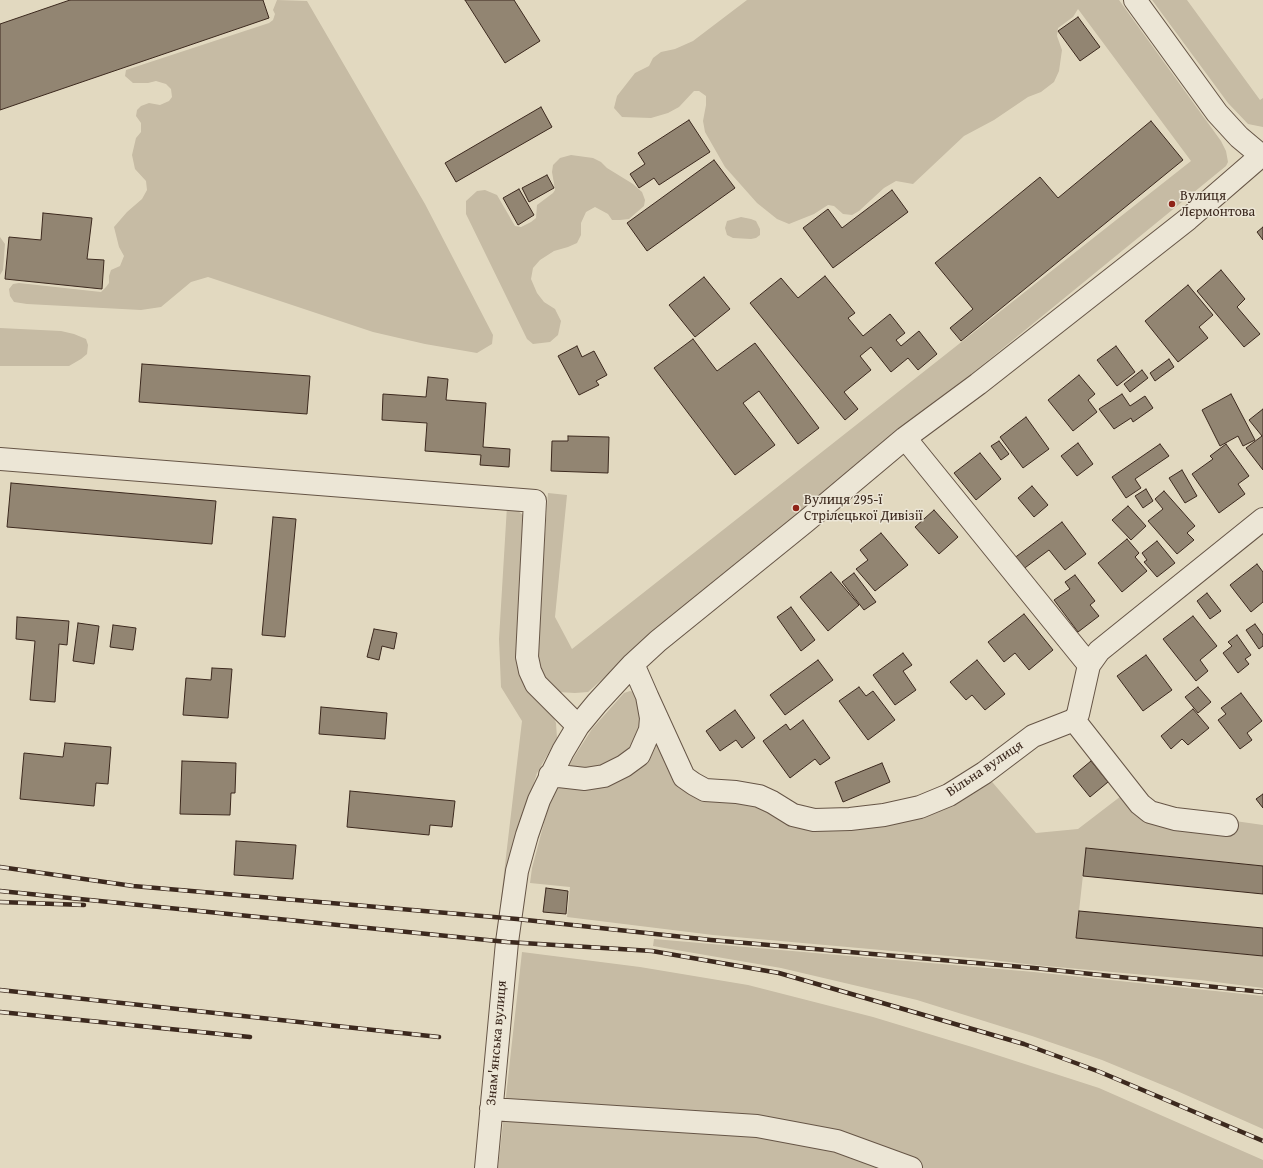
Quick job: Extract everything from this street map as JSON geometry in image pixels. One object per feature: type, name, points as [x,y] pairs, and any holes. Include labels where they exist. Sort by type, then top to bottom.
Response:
[{"type":"street","points":[[1135,0],[1217,112],[1239,137],[1262,156]]},
{"type":"street","name":"Знам'янська вулиця","points":[[486,1168],[510,919],[517,870],[539,800],[550,775],[578,726],[596,703],[632,664],[658,641],[805,522],[905,438],[978,384],[1188,219],[1262,156]]},
{"type":"street","points":[[905,438],[1089,665]]},
{"type":"street","points":[[0,459],[535,501],[527,657],[530,671],[536,684],[578,726]]},
{"type":"street","points":[[1227,825],[1175,819],[1150,812],[1140,804],[1074,720],[1078,714],[1089,665],[1099,651],[1263,519]]},
{"type":"street","name":"Вільна вулиця","points":[[632,664],[684,776],[705,790],[736,792],[759,796],[793,815],[814,820],[850,819],[884,815],[920,807],[949,795],[984,772],[1033,736],[1074,720]]},
{"type":"street","name":"Вільна вулиця","points":[[550,775],[585,779],[604,776],[624,766],[639,755],[650,730],[651,718],[647,696]]},
{"type":"street","points":[[491,1109],[757,1126],[837,1140],[911,1168]]},
{"type":"shaded area","points":[[277,0],[307,1],[425,204],[493,335],[492,344],[477,353],[425,344],[373,332],[208,277],[191,282],[161,307],[141,310],[27,304],[14,302],[10,296],[9,289],[13,284],[19,283],[101,292],[106,287],[109,283],[111,270],[120,266],[124,256],[119,247],[114,227],[127,212],[142,199],[147,190],[146,181],[135,169],[132,155],[136,138],[141,132],[141,123],[136,116],[137,110],[141,106],[149,103],[160,105],[169,101],[172,97],[171,89],[166,84],[156,81],[148,83],[133,83],[125,76],[126,70],[269,23],[273,20],[275,14],[273,10]]},
{"type":"shaded area","points":[[747,0],[1119,0],[1221,141],[1226,151],[1228,162],[1226,166],[653,634],[588,692],[558,692],[546,681],[536,657],[548,493],[567,495],[555,617],[572,649],[1191,161],[1078,9],[1073,17],[1058,28],[1057,36],[1062,50],[1059,71],[1054,82],[1041,92],[1028,97],[994,120],[964,136],[913,184],[896,181],[884,188],[859,211],[852,215],[843,214],[834,206],[828,205],[814,214],[789,224],[777,219],[757,203],[725,167],[705,132],[703,121],[706,96],[699,91],[694,91],[679,107],[668,113],[651,118],[622,117],[614,108],[617,96],[635,73],[649,66],[653,58],[661,52],[675,49],[693,41]]},
{"type":"shaded area","points":[[1152,0],[1187,0],[1260,100],[1263,98],[1263,127],[1248,124],[1228,103]]},
{"type":"shaded area","points":[[571,155],[593,158],[633,184],[642,192],[645,200],[644,206],[629,219],[620,220],[612,220],[608,214],[595,207],[586,212],[581,223],[581,235],[577,243],[554,251],[540,260],[533,268],[531,279],[537,293],[544,302],[555,309],[561,321],[558,335],[550,342],[533,344],[527,339],[466,214],[466,201],[477,191],[485,190],[497,195],[515,226],[521,227],[536,218],[537,205],[555,190],[552,172],[553,165],[560,158]]},
{"type":"shaded area","points":[[741,217],[756,221],[760,229],[760,235],[751,239],[733,238],[727,235],[725,228],[727,221]]},
{"type":"shaded area","points":[[0,237],[5,244],[3,270],[0,275]]},
{"type":"shaded area","points":[[0,328],[61,331],[74,334],[86,339],[88,345],[87,354],[69,366],[0,366]]},
{"type":"shaded area","points":[[507,506],[517,510],[523,515],[527,525],[520,656],[553,716],[556,723],[557,738],[537,773],[508,865],[500,907],[522,721],[501,687],[499,639]]},
{"type":"shaded area","points":[[630,691],[637,693],[680,782],[851,824],[987,776],[1036,833],[1078,829],[1125,793],[1137,807],[1263,825],[1263,866],[1086,848],[1076,938],[1263,956],[1263,988],[1200,980],[713,935],[567,917],[570,887],[530,883],[532,868],[549,804],[574,757],[592,729],[624,693]]},
{"type":"shaded area","points":[[654,939],[1034,972],[1263,996],[1263,1129],[1102,1060],[1032,1036],[917,1000],[781,968],[653,946]]},
{"type":"shaded area","points":[[522,952],[640,967],[748,985],[873,1017],[1099,1088],[1263,1160],[1263,1168],[498,1168]]},
{"type":"building","points":[[70,0],[263,0],[269,18],[0,110],[0,24]]},
{"type":"building","points":[[465,0],[514,0],[540,41],[505,63]]},
{"type":"building","points":[[1078,17],[1100,47],[1080,61],[1058,31]]},
{"type":"building","points":[[541,107],[552,127],[456,182],[445,163]]},
{"type":"building","points":[[689,120],[710,152],[659,185],[654,178],[639,188],[630,174],[645,164],[638,153]]},
{"type":"building","points":[[1151,121],[1183,160],[961,341],[950,328],[973,309],[935,263],[1040,177],[1058,198]]},
{"type":"building","points":[[714,160],[735,188],[647,251],[627,223]]},
{"type":"building","points":[[547,175],[554,188],[529,202],[522,188]]},
{"type":"building","points":[[519,189],[534,215],[518,225],[503,198]]},
{"type":"building","points":[[892,190],[908,212],[833,268],[803,228],[828,209],[842,228]]},
{"type":"building","points":[[43,213],[92,218],[87,259],[104,260],[102,289],[5,279],[9,237],[41,240]]},
{"type":"building","points":[[1263,227],[1263,240],[1257,232]]},
{"type":"building","points":[[1221,270],[1245,299],[1237,307],[1260,334],[1244,347],[1197,291]]},
{"type":"building","points":[[825,276],[855,313],[848,318],[863,336],[890,314],[905,333],[896,340],[901,346],[919,331],[937,354],[918,370],[908,358],[891,372],[871,347],[860,356],[871,370],[844,392],[858,409],[845,420],[750,303],[781,278],[798,298]]},
{"type":"building","points":[[704,277],[730,309],[695,337],[669,305]]},
{"type":"building","points":[[1188,285],[1213,315],[1199,327],[1208,338],[1178,362],[1145,321]]},
{"type":"building","points":[[693,339],[717,371],[755,343],[819,428],[798,444],[759,391],[743,403],[775,445],[735,475],[654,368]]},
{"type":"building","points":[[577,346],[582,357],[594,351],[607,375],[596,381],[599,385],[579,395],[558,356]]},
{"type":"building","points":[[1116,346],[1135,372],[1117,386],[1097,360]]},
{"type":"building","points":[[1169,359],[1174,367],[1155,381],[1150,373]]},
{"type":"building","points":[[142,364],[310,376],[307,414],[139,402]]},
{"type":"building","points":[[1142,370],[1148,378],[1130,392],[1124,384]]},
{"type":"building","points":[[1079,375],[1095,394],[1088,400],[1097,412],[1073,431],[1048,400]]},
{"type":"building","points":[[428,377],[448,379],[446,400],[486,403],[483,447],[510,449],[509,467],[480,465],[481,455],[425,451],[427,423],[382,420],[383,394],[426,397]]},
{"type":"building","points":[[1122,394],[1130,406],[1145,396],[1153,408],[1133,422],[1131,418],[1114,429],[1099,409]]},
{"type":"building","points":[[1231,394],[1255,440],[1243,446],[1238,436],[1220,446],[1202,410]]},
{"type":"building","points":[[1263,409],[1263,470],[1246,448],[1262,436],[1249,420]]},
{"type":"building","points":[[1026,417],[1049,449],[1023,468],[1000,437]]},
{"type":"building","points":[[568,436],[609,437],[608,473],[551,471],[552,441],[568,441]]},
{"type":"building","points":[[999,441],[1009,454],[1001,460],[991,446]]},
{"type":"building","points":[[1078,443],[1093,464],[1077,476],[1061,456]]},
{"type":"building","points":[[1160,444],[1169,456],[1135,479],[1141,488],[1126,498],[1112,477]]},
{"type":"building","points":[[1226,444],[1249,476],[1238,484],[1245,494],[1219,513],[1192,474],[1213,459],[1210,456]]},
{"type":"building","points":[[980,453],[1001,479],[976,500],[954,473]]},
{"type":"building","points":[[1182,470],[1197,496],[1185,503],[1169,478]]},
{"type":"building","points":[[11,483],[216,501],[212,544],[7,527]]},
{"type":"building","points":[[1032,486],[1048,505],[1034,517],[1018,498]]},
{"type":"building","points":[[1146,489],[1153,501],[1143,508],[1135,496]]},
{"type":"building","points":[[1164,491],[1195,526],[1187,533],[1194,540],[1177,554],[1148,521],[1163,509],[1155,499]]},
{"type":"building","points":[[1128,506],[1146,526],[1131,540],[1112,520]]},
{"type":"building","points":[[934,510],[958,537],[939,554],[915,527]]},
{"type":"building","points":[[273,517],[296,519],[285,637],[262,635]]},
{"type":"building","points":[[1062,522],[1086,554],[1065,570],[1049,550],[1022,570],[1013,559]]},
{"type":"building","points":[[881,533],[908,565],[875,591],[856,569],[868,560],[860,550]]},
{"type":"building","points":[[1127,539],[1139,553],[1135,557],[1147,571],[1122,592],[1098,563]]},
{"type":"building","points":[[1157,541],[1175,563],[1157,577],[1144,562],[1147,560],[1142,553]]},
{"type":"building","points":[[1257,564],[1263,572],[1263,602],[1251,612],[1230,585]]},
{"type":"building","points":[[831,572],[859,605],[828,631],[800,597]]},
{"type":"building","points":[[854,573],[876,602],[864,610],[842,582]]},
{"type":"building","points":[[1075,575],[1095,601],[1090,605],[1099,616],[1078,632],[1054,600],[1070,589],[1065,582]]},
{"type":"building","points":[[1207,593],[1221,611],[1210,619],[1197,601]]},
{"type":"building","points":[[791,607],[815,640],[801,651],[777,617]]},
{"type":"building","points":[[1024,614],[1053,650],[1029,670],[1015,653],[1004,662],[988,642]]},
{"type":"building","points":[[1193,616],[1217,646],[1200,660],[1208,671],[1196,681],[1163,639]]},
{"type":"building","points":[[17,617],[69,621],[67,645],[59,644],[55,702],[30,700],[35,641],[16,639]]},
{"type":"building","points":[[78,623],[99,626],[94,664],[73,661]]},
{"type":"building","points":[[1255,624],[1263,635],[1263,646],[1259,649],[1246,630]]},
{"type":"building","points":[[113,625],[136,628],[133,650],[110,647]]},
{"type":"building","points":[[374,629],[397,633],[394,649],[382,646],[379,660],[367,657]]},
{"type":"building","points":[[1237,635],[1251,655],[1245,659],[1249,664],[1238,673],[1223,653],[1232,646],[1228,642]]},
{"type":"building","points":[[903,653],[912,665],[903,671],[916,690],[895,705],[873,675]]},
{"type":"building","points":[[1146,655],[1172,690],[1143,711],[1117,676]]},
{"type":"building","points":[[818,660],[833,680],[785,715],[770,695]]},
{"type":"building","points":[[977,660],[1005,694],[985,710],[972,695],[966,700],[950,682]]},
{"type":"building","points":[[212,668],[232,669],[228,718],[183,715],[186,678],[211,680]]},
{"type":"building","points":[[859,687],[866,696],[873,691],[895,720],[868,740],[839,701]]},
{"type":"building","points":[[1198,687],[1211,702],[1198,713],[1185,697]]},
{"type":"building","points":[[1241,693],[1262,721],[1247,733],[1252,740],[1240,749],[1218,720],[1226,714],[1221,708]]},
{"type":"building","points":[[321,707],[387,713],[385,739],[319,734]]},
{"type":"building","points":[[1193,709],[1209,728],[1188,745],[1182,739],[1171,749],[1161,736]]},
{"type":"building","points":[[735,710],[755,738],[742,748],[736,740],[720,751],[706,731]]},
{"type":"building","points":[[803,720],[830,758],[820,765],[815,759],[790,778],[763,741],[786,724],[790,730]]},
{"type":"building","points":[[65,743],[111,747],[108,784],[96,783],[94,806],[20,799],[24,753],[63,757]]},
{"type":"building","points":[[182,761],[236,763],[235,793],[231,793],[230,815],[180,814]]},
{"type":"building","points":[[1091,761],[1108,782],[1090,797],[1073,776]]},
{"type":"building","points":[[882,763],[890,782],[843,802],[835,782]]},
{"type":"building","points":[[350,791],[455,801],[452,827],[430,825],[429,835],[347,827]]},
{"type":"building","points":[[1263,794],[1263,808],[1256,799]]},
{"type":"building","points":[[236,841],[296,845],[293,879],[234,875]]},
{"type":"building","points":[[1086,848],[1263,866],[1263,894],[1083,876]]},
{"type":"building","points":[[546,888],[568,891],[566,914],[543,912]]},
{"type":"building","points":[[1079,911],[1263,928],[1263,956],[1076,938]]},
{"type":"railway","points":[[0,867],[133,886],[517,919],[711,940],[1034,968],[1263,992]]},
{"type":"railway","points":[[0,891],[507,942],[652,951],[779,973],[1024,1044],[1100,1072],[1263,1141]]},
{"type":"railway","points":[[0,902],[84,905]]},
{"type":"railway","points":[[0,990],[439,1037]]},
{"type":"railway","points":[[0,1012],[250,1037]]},
{"type":"place","name":"Вулиця Лєрмонтова","points":[[1172,204]]},
{"type":"place","name":"Вулиця 295-ї Стрілецької Дивізії","points":[[796,508]]}]
